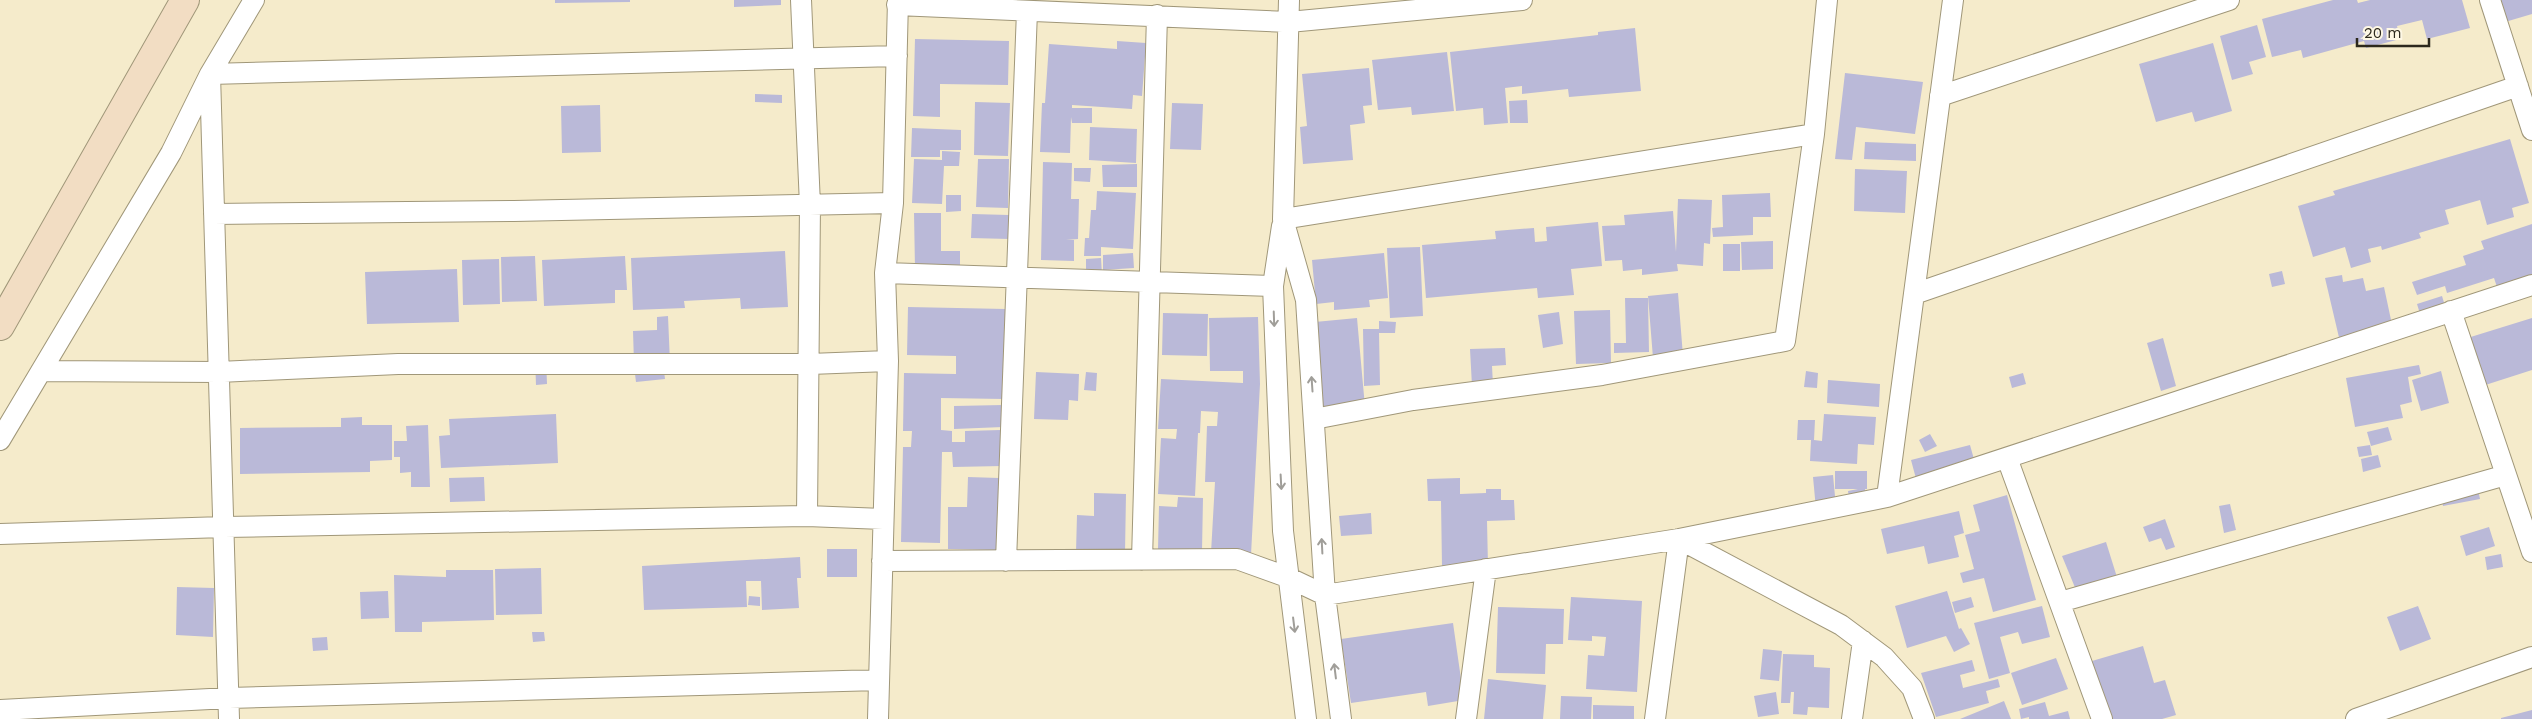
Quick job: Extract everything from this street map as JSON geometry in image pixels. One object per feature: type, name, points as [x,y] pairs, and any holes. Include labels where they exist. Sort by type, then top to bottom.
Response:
[{"type":"main road","points":[[0,326],[185,0]]},
{"type":"street","points":[[0,440],[171,152],[210,74],[254,0]]},
{"type":"street","points":[[801,0],[802,58],[810,205],[810,364],[807,516]]},
{"type":"street","points":[[1289,0],[1284,219],[1273,286],[1283,531],[1306,719]]},
{"type":"street","points":[[878,719],[888,361],[885,273],[893,203],[898,3],[1027,11],[1289,22],[1522,0]]},
{"type":"street","points":[[1314,419],[1412,400],[1602,376],[1785,341],[1814,134],[1827,0]]},
{"type":"street","points":[[1887,498],[1953,0]]},
{"type":"street","points":[[1940,96],[2229,0]]},
{"type":"street","points":[[2490,0],[2532,130]]},
{"type":"street","points":[[1006,561],[1027,11]]},
{"type":"street","points":[[1142,560],[1148,282],[1157,15]]},
{"type":"street","points":[[210,74],[897,56]]},
{"type":"street","points":[[210,74],[229,719]]},
{"type":"street","points":[[1914,294],[2518,86]]},
{"type":"street","points":[[1284,219],[1814,134]]},
{"type":"street","points":[[214,214],[893,203]]},
{"type":"street","points":[[1284,219],[1306,300],[1325,595],[1341,719]]},
{"type":"street","points":[[885,273],[1273,286]]},
{"type":"street","points":[[882,561],[1238,560],[1288,577],[1325,595],[1678,539],[1887,498],[2532,285]]},
{"type":"street","points":[[2451,311],[2532,552]]},
{"type":"street","points":[[41,371],[219,372],[398,364],[810,364],[888,361]]},
{"type":"street","points":[[2007,458],[2102,719]]},
{"type":"street","points":[[2060,602],[2506,475]]},
{"type":"street","points":[[0,534],[224,527],[807,516],[884,519]]},
{"type":"street","points":[[1678,539],[1841,625],[1884,657],[1912,688],[1924,719]]},
{"type":"street","points":[[1655,719],[1678,539]]},
{"type":"street","points":[[1466,719],[1486,569]]},
{"type":"street","points":[[1852,719],[1862,641]]},
{"type":"street","points":[[2356,719],[2395,713],[2532,657]]},
{"type":"street","points":[[0,710],[229,698],[879,680]]},
{"type":"building","points":[[555,0],[630,0],[630,2],[555,3]]},
{"type":"building","points":[[734,0],[781,0],[781,5],[734,7]]},
{"type":"building","points":[[2333,0],[2357,0],[2358,3],[2370,0],[2462,0],[2470,28],[2427,39],[2422,20],[2397,26],[2400,39],[2366,48],[2364,41],[2303,58],[2301,50],[2272,57],[2262,19]]},
{"type":"building","points":[[2499,0],[2532,0],[2532,14],[2505,22]]},
{"type":"building","points":[[2257,25],[2266,57],[2249,62],[2253,74],[2232,80],[2220,36]]},
{"type":"building","points":[[1635,28],[1641,91],[1569,97],[1568,89],[1522,94],[1522,86],[1505,88],[1508,123],[1484,125],[1483,108],[1456,111],[1450,52],[1598,35],[1598,32]]},
{"type":"building","points":[[915,39],[1009,41],[1008,85],[940,84],[940,117],[913,116]]},
{"type":"building","points":[[1117,41],[1146,43],[1142,96],[1133,95],[1132,109],[1072,105],[1072,108],[1092,108],[1092,123],[1072,123],[1071,117],[1070,153],[1040,152],[1042,103],[1045,103],[1049,44],[1117,49]]},
{"type":"building","points":[[2213,43],[2232,111],[2195,122],[2192,112],[2156,122],[2139,64]]},
{"type":"building","points":[[1447,52],[1454,111],[1412,115],[1411,107],[1378,110],[1372,60]]},
{"type":"building","points":[[1369,68],[1372,105],[1363,106],[1365,123],[1350,125],[1353,160],[1303,164],[1300,127],[1307,126],[1302,74]]},
{"type":"building","points":[[1845,73],[1923,82],[1915,134],[1856,127],[1852,160],[1835,159]]},
{"type":"building","points":[[755,94],[782,95],[782,103],[755,102]]},
{"type":"building","points":[[1527,100],[1528,123],[1510,123],[1509,101]]},
{"type":"building","points":[[975,102],[1010,103],[1008,156],[974,155]]},
{"type":"building","points":[[1172,103],[1203,104],[1201,150],[1170,149]]},
{"type":"building","points":[[600,105],[601,152],[562,153],[561,106]]},
{"type":"building","points":[[1090,127],[1137,129],[1136,163],[1089,160]]},
{"type":"building","points":[[912,128],[961,130],[961,150],[940,150],[940,157],[911,157]]},
{"type":"building","points":[[2510,139],[2529,203],[2512,208],[2514,217],[2487,225],[2480,200],[2445,210],[2449,224],[2419,233],[2421,238],[2382,250],[2381,246],[2368,249],[2371,262],[2351,268],[2345,247],[2313,257],[2298,206],[2335,195],[2333,191]]},
{"type":"building","points":[[1865,142],[1916,144],[1916,161],[1864,159]]},
{"type":"building","points":[[942,151],[960,152],[959,166],[944,166],[942,204],[912,203],[914,159],[942,160]]},
{"type":"building","points":[[978,159],[1009,159],[1008,208],[976,207]]},
{"type":"building","points":[[1043,162],[1072,163],[1071,199],[1079,199],[1078,239],[1066,240],[1074,240],[1074,261],[1041,260]]},
{"type":"building","points":[[1137,164],[1137,187],[1103,187],[1102,165]]},
{"type":"building","points":[[1074,168],[1091,168],[1090,182],[1074,181]]},
{"type":"building","points":[[1855,169],[1907,171],[1905,213],[1854,211]]},
{"type":"building","points":[[1097,191],[1136,193],[1133,249],[1101,247],[1101,256],[1084,256],[1085,238],[1089,238],[1091,210],[1096,210]]},
{"type":"building","points":[[1770,193],[1771,217],[1753,217],[1753,235],[1713,237],[1712,228],[1723,227],[1722,195]]},
{"type":"building","points":[[946,195],[961,195],[961,211],[946,212]]},
{"type":"building","points":[[1678,199],[1712,200],[1710,244],[1704,243],[1703,266],[1677,264],[1678,271],[1642,275],[1642,269],[1623,271],[1622,260],[1605,261],[1602,226],[1625,225],[1624,215],[1673,211],[1676,252]]},
{"type":"building","points":[[914,213],[941,213],[941,251],[960,251],[960,268],[915,269]]},
{"type":"building","points":[[972,214],[1009,215],[1009,239],[971,238]]},
{"type":"building","points":[[1598,222],[1602,266],[1571,269],[1574,295],[1538,298],[1537,288],[1426,298],[1422,245],[1496,239],[1495,231],[1534,228],[1535,242],[1547,241],[1546,227]]},
{"type":"building","points":[[2532,224],[2532,285],[2500,296],[2494,278],[2447,293],[2445,286],[2417,295],[2412,282],[2466,265],[2463,256],[2484,249],[2481,241]]},
{"type":"building","points":[[1773,241],[1773,269],[1742,270],[1741,242]]},
{"type":"building","points":[[1723,244],[1740,244],[1740,271],[1723,271]]},
{"type":"building","points":[[1420,247],[1423,316],[1390,318],[1387,248]]},
{"type":"building","points":[[785,251],[788,307],[741,309],[740,298],[684,301],[685,308],[633,310],[631,258]]},
{"type":"building","points":[[1133,253],[1134,268],[1103,270],[1103,255]]},
{"type":"building","points":[[1384,253],[1388,298],[1369,300],[1370,307],[1334,310],[1334,302],[1316,304],[1312,260]]},
{"type":"building","points":[[535,256],[537,301],[502,302],[501,257]]},
{"type":"building","points":[[625,256],[627,290],[615,290],[615,303],[544,306],[542,260]]},
{"type":"building","points":[[1101,258],[1102,275],[1086,276],[1086,259]]},
{"type":"building","points":[[499,259],[500,304],[463,305],[462,260]]},
{"type":"building","points":[[457,269],[459,322],[367,324],[365,272]]},
{"type":"building","points":[[2282,271],[2285,284],[2272,287],[2269,274]]},
{"type":"building","points":[[2342,275],[2343,282],[2363,278],[2366,291],[2384,287],[2394,334],[2341,346],[2325,278]]},
{"type":"building","points":[[1678,293],[1683,356],[1653,358],[1648,296]]},
{"type":"building","points":[[2442,296],[2446,309],[2421,317],[2417,304]]},
{"type":"building","points":[[1625,298],[1648,298],[1649,352],[1614,353],[1614,343],[1626,343]]},
{"type":"building","points":[[908,307],[1006,309],[1004,399],[941,398],[941,430],[952,431],[952,442],[965,442],[965,431],[1001,430],[1002,466],[953,467],[952,452],[942,452],[940,543],[901,542],[903,447],[911,447],[912,431],[903,431],[904,373],[956,374],[956,356],[907,355]]},
{"type":"building","points":[[1610,310],[1611,363],[1576,364],[1574,311]]},
{"type":"building","points":[[1559,312],[1563,344],[1543,348],[1538,315]]},
{"type":"building","points":[[1163,313],[1208,314],[1207,356],[1162,355]]},
{"type":"building","points":[[668,316],[670,363],[634,363],[633,331],[657,330],[657,317]]},
{"type":"building","points":[[1258,317],[1260,384],[1251,555],[1211,553],[1215,482],[1205,482],[1207,426],[1217,426],[1218,412],[1201,411],[1195,496],[1158,494],[1161,438],[1176,439],[1177,429],[1158,429],[1161,379],[1243,383],[1243,371],[1210,371],[1209,318]]},
{"type":"building","points":[[1357,318],[1365,407],[1323,411],[1315,322]]},
{"type":"building","points":[[2532,318],[2532,370],[2476,388],[2461,340]]},
{"type":"building","points":[[1379,321],[1396,322],[1395,333],[1379,333],[1380,385],[1364,386],[1363,329],[1379,329]]},
{"type":"building","points":[[2163,338],[2176,386],[2161,391],[2147,343]]},
{"type":"building","points":[[1505,348],[1506,365],[1492,366],[1493,385],[1472,386],[1470,349]]},
{"type":"building","points":[[535,358],[546,358],[547,384],[536,385]]},
{"type":"building","points":[[663,363],[665,379],[636,382],[634,366]]},
{"type":"building","points":[[2419,365],[2421,374],[2408,377],[2412,402],[2400,405],[2403,418],[2355,427],[2346,378]]},
{"type":"building","points":[[1806,371],[1818,373],[1817,388],[1804,387]]},
{"type":"building","points":[[2441,371],[2449,403],[2421,411],[2412,380]]},
{"type":"building","points":[[1036,372],[1079,374],[1078,401],[1069,400],[1068,420],[1034,419]]},
{"type":"building","points":[[1086,372],[1097,373],[1096,391],[1084,390]]},
{"type":"building","points":[[2023,373],[2026,384],[2012,388],[2009,377]]},
{"type":"building","points":[[1828,380],[1880,384],[1879,407],[1827,403]]},
{"type":"building","points":[[1003,405],[1003,427],[954,429],[954,406]]},
{"type":"building","points":[[556,414],[558,463],[441,468],[439,436],[450,435],[449,419]]},
{"type":"building","points":[[1824,414],[1876,417],[1874,445],[1858,444],[1857,464],[1810,461],[1811,440],[1797,440],[1798,420],[1815,420],[1814,440],[1822,441]]},
{"type":"building","points":[[362,417],[362,425],[392,425],[392,460],[370,461],[370,472],[240,474],[240,428],[341,427],[341,418]]},
{"type":"building","points":[[428,425],[430,487],[411,487],[411,472],[400,473],[400,457],[394,457],[394,441],[407,441],[406,426]]},
{"type":"building","points":[[2388,427],[2392,440],[2371,446],[2367,432]]},
{"type":"building","points":[[1930,434],[1937,446],[1925,452],[1919,440]]},
{"type":"building","points":[[1970,445],[1977,470],[1918,486],[1911,460]]},
{"type":"building","points":[[2370,445],[2372,455],[2359,457],[2357,447]]},
{"type":"building","points":[[2378,455],[2381,467],[2363,472],[2361,459]]},
{"type":"building","points":[[1835,471],[1867,471],[1866,502],[1850,505],[1848,491],[1858,489],[1835,489]]},
{"type":"building","points":[[1833,475],[1836,507],[1816,509],[1813,477]]},
{"type":"building","points":[[484,477],[485,501],[450,502],[449,478]]},
{"type":"building","points":[[968,477],[999,478],[998,550],[948,549],[948,507],[967,507]]},
{"type":"building","points":[[1460,478],[1460,494],[1486,493],[1486,489],[1501,489],[1501,500],[1514,500],[1515,520],[1487,521],[1488,566],[1442,566],[1441,501],[1428,501],[1427,479]]},
{"type":"building","points":[[2476,480],[2480,499],[2443,506],[2439,487]]},
{"type":"building","points":[[1094,493],[1126,494],[1125,553],[1076,552],[1077,515],[1094,516]]},
{"type":"building","points":[[2007,495],[2036,600],[1993,612],[1984,578],[1963,583],[1960,573],[1974,569],[1965,535],[1980,531],[1973,505]]},
{"type":"building","points":[[1178,497],[1203,498],[1202,551],[1158,549],[1159,506],[1177,507]]},
{"type":"building","points":[[2230,504],[2236,530],[2224,533],[2219,506]]},
{"type":"building","points":[[1959,511],[1964,533],[1954,536],[1959,557],[1928,564],[1924,546],[1887,554],[1881,529]]},
{"type":"building","points":[[1371,513],[1372,534],[1341,536],[1339,516]]},
{"type":"building","points":[[2165,519],[2175,547],[2166,550],[2161,538],[2149,542],[2143,527]]},
{"type":"building","points":[[2489,527],[2495,546],[2466,556],[2460,536]]},
{"type":"building","points":[[2106,542],[2121,590],[2081,602],[2062,556]]},
{"type":"building","points":[[827,549],[857,549],[857,577],[827,577]]},
{"type":"building","points":[[2501,554],[2503,567],[2487,570],[2485,557]]},
{"type":"building","points":[[800,557],[801,578],[797,578],[799,608],[762,610],[761,581],[746,581],[747,607],[644,610],[642,566]]},
{"type":"building","points":[[541,568],[542,614],[496,615],[495,569]]},
{"type":"building","points":[[446,570],[493,570],[494,620],[422,622],[422,632],[395,632],[394,575],[446,577]]},
{"type":"building","points":[[177,587],[214,588],[213,637],[176,635]]},
{"type":"building","points":[[388,591],[389,618],[361,619],[360,592]]},
{"type":"building","points":[[1947,591],[1959,629],[1961,628],[1970,644],[1954,652],[1946,636],[1907,648],[1895,606]]},
{"type":"building","points":[[749,596],[760,597],[760,606],[748,605]]},
{"type":"building","points":[[1571,597],[1642,601],[1637,692],[1586,689],[1588,655],[1604,656],[1606,637],[1592,636],[1592,641],[1568,640]]},
{"type":"building","points":[[1971,597],[1974,607],[1955,613],[1952,602]]},
{"type":"building","points":[[2042,606],[2050,637],[2022,644],[2018,632],[2000,637],[2010,673],[1989,679],[1974,623]]},
{"type":"building","points":[[2418,606],[2431,639],[2400,651],[2387,617]]},
{"type":"building","points":[[1498,607],[1564,609],[1563,644],[1546,644],[1545,674],[1496,673]]},
{"type":"building","points":[[1453,623],[1464,700],[1428,706],[1426,692],[1351,703],[1341,639]]},
{"type":"building","points":[[532,632],[544,632],[545,641],[533,642]]},
{"type":"building","points":[[327,637],[328,650],[313,651],[312,638]]},
{"type":"building","points":[[2143,646],[2154,683],[2165,680],[2176,715],[2162,719],[2109,719],[2092,661]]},
{"type":"building","points":[[1763,649],[1782,651],[1779,681],[1760,679]]},
{"type":"building","points":[[1783,654],[1814,655],[1814,667],[1830,668],[1829,708],[1808,707],[1807,715],[1793,714],[1794,692],[1791,692],[1790,703],[1781,703]]},
{"type":"building","points":[[2056,658],[2068,689],[2022,705],[2011,673]]},
{"type":"building","points":[[1972,660],[1975,671],[1960,675],[1963,688],[1998,679],[2000,687],[1986,691],[1989,703],[1936,717],[1921,673]]},
{"type":"building","points":[[1488,679],[1546,685],[1543,719],[1484,719]]},
{"type":"building","points":[[1776,692],[1779,714],[1758,717],[1754,696]]},
{"type":"building","points":[[1561,696],[1592,697],[1591,719],[1560,719]]},
{"type":"building","points":[[2004,701],[2011,719],[1960,719]]},
{"type":"building","points":[[2045,702],[2049,716],[2068,711],[2070,719],[2029,719],[2029,717],[2021,719],[2019,709]]},
{"type":"building","points":[[1593,705],[1634,706],[1634,719],[1593,719]]},
{"type":"building","points":[[2532,710],[2532,719],[2501,719],[2501,718]]}]
